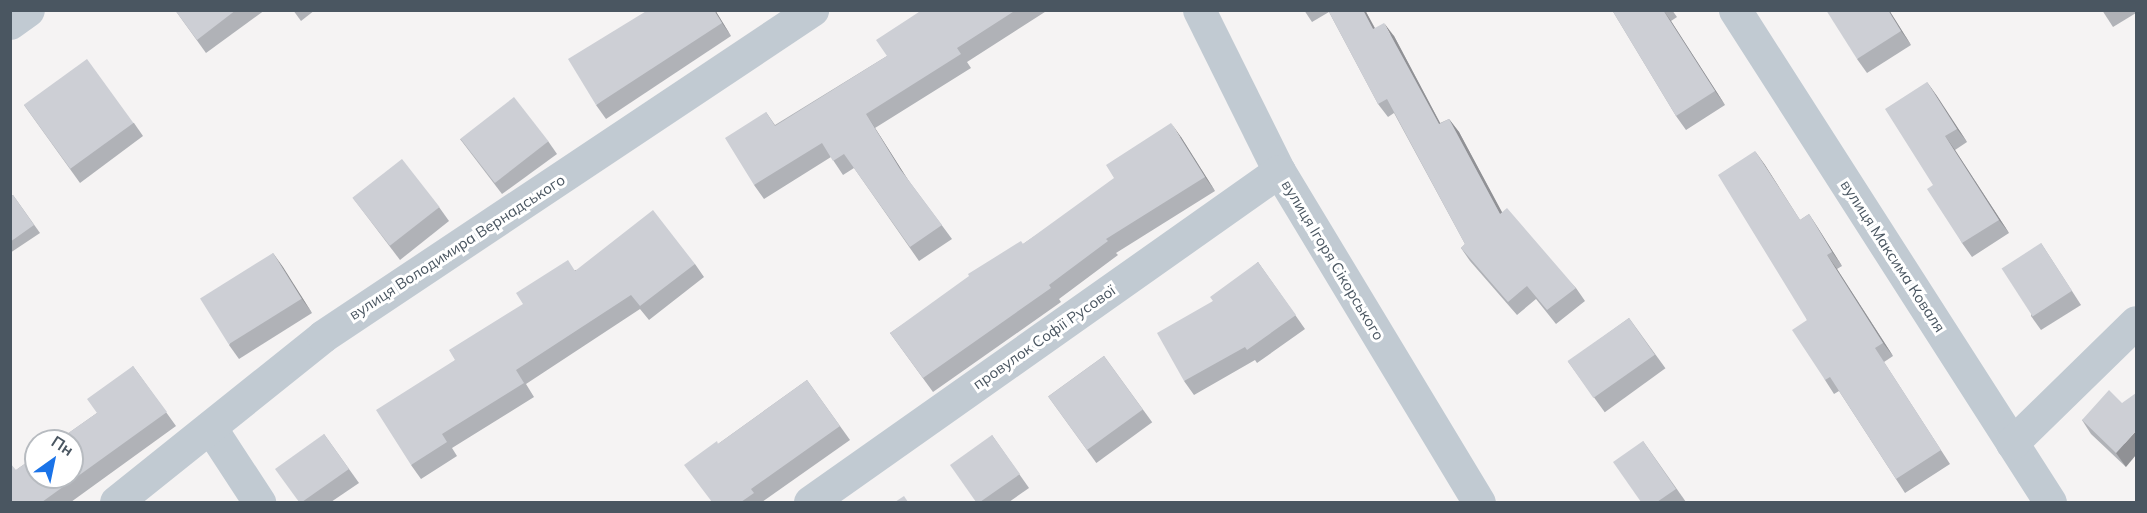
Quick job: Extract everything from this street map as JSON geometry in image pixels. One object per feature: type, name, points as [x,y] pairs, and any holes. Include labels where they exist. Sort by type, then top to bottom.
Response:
[{"type":"street","points":[[10,23],[28,10]]},
{"type":"street","name":"вулиця Володимира Вернадського","points":[[116,502],[323,336],[812,10]]},
{"type":"street","name":"вулиця Ігоря Сікорського","points":[[1198,10],[1279,171],[1479,502]]},
{"type":"street","name":"вулиця Максима Коваля","points":[[1735,10],[2050,502]]},
{"type":"street","name":"провулок Софії Русової","points":[[810,502],[1279,171]]},
{"type":"street","points":[[2012,443],[2136,322]]},
{"type":"street","points":[[210,428],[259,502]]},
{"type":"building","points":[[175,10],[236,10],[197,40]]},
{"type":"building","points":[[648,10],[714,10],[722,23],[596,105],[568,59]]},
{"type":"building","points":[[922,10],[1016,10],[957,48],[961,54],[866,114],[900,169],[942,225],[910,247],[844,154],[833,161],[822,143],[754,185],[725,138],[766,112],[775,126],[887,56],[876,40]]},
{"type":"building","points":[[1328,10],[1363,10],[1373,29],[1384,23],[1439,124],[1449,119],[1500,214],[1507,208],[1576,288],[1547,310],[1527,286],[1508,302],[1461,248],[1465,244],[1387,99],[1378,104]]},
{"type":"building","points":[[1612,10],[1663,10],[1715,91],[1676,116]]},
{"type":"building","points":[[1826,10],[1888,10],[1901,31],[1857,59]]},
{"type":"building","points":[[87,59],[133,123],[70,169],[24,105]]},
{"type":"building","points":[[1927,82],[1957,129],[1945,136],[1999,220],[1962,243],[1927,189],[1933,185],[1885,109]]},
{"type":"building","points":[[514,97],[548,141],[495,183],[460,139]]},
{"type":"building","points":[[1171,123],[1205,177],[1106,239],[1108,241],[1049,285],[1051,288],[923,378],[890,333],[969,276],[968,274],[1021,241],[1023,244],[1114,178],[1106,165]]},
{"type":"building","points":[[1755,151],[1800,220],[1809,214],[1832,252],[1827,255],[1883,343],[1875,348],[1941,450],[1896,479],[1830,377],[1825,380],[1792,330],[1807,320],[1718,175]]},
{"type":"building","points":[[402,159],[440,207],[390,246],[352,198]]},
{"type":"building","points":[[13,195],[34,225],[10,242],[10,197]]},
{"type":"building","points":[[653,210],[695,264],[640,306],[631,295],[516,370],[524,383],[442,434],[447,442],[411,465],[376,410],[455,360],[449,350],[523,304],[516,293],[568,260],[575,271]]},
{"type":"building","points":[[2041,243],[2072,291],[2033,316],[2002,269]]},
{"type":"building","points":[[273,253],[302,299],[229,344],[200,299]]},
{"type":"building","points":[[1258,262],[1296,315],[1247,350],[1245,347],[1184,381],[1157,333],[1213,301],[1210,297]]},
{"type":"building","points":[[1629,318],[1655,355],[1593,398],[1568,361]]},
{"type":"building","points":[[1104,356],[1143,409],[1087,450],[1048,397]]},
{"type":"building","points":[[133,366],[167,412],[84,472],[84,429],[74,429],[97,413],[87,399]]},
{"type":"building","points":[[807,380],[840,426],[751,489],[754,493],[741,502],[712,502],[684,465],[717,441],[718,444]]},
{"type":"building","points":[[2109,390],[2122,403],[2136,393],[2136,431],[2116,453],[2082,420]]},
{"type":"building","points":[[324,434],[349,469],[299,502],[275,469]]},
{"type":"building","points":[[992,435],[1020,474],[980,502],[976,502],[950,465]]},
{"type":"building","points":[[1643,441],[1676,489],[1657,502],[1641,502],[1613,462]]},
{"type":"building","points":[[10,463],[16,470],[24,464],[24,489],[60,489],[42,502],[10,502]]},
{"type":"building","points":[[904,496],[908,502],[895,502]]}]
